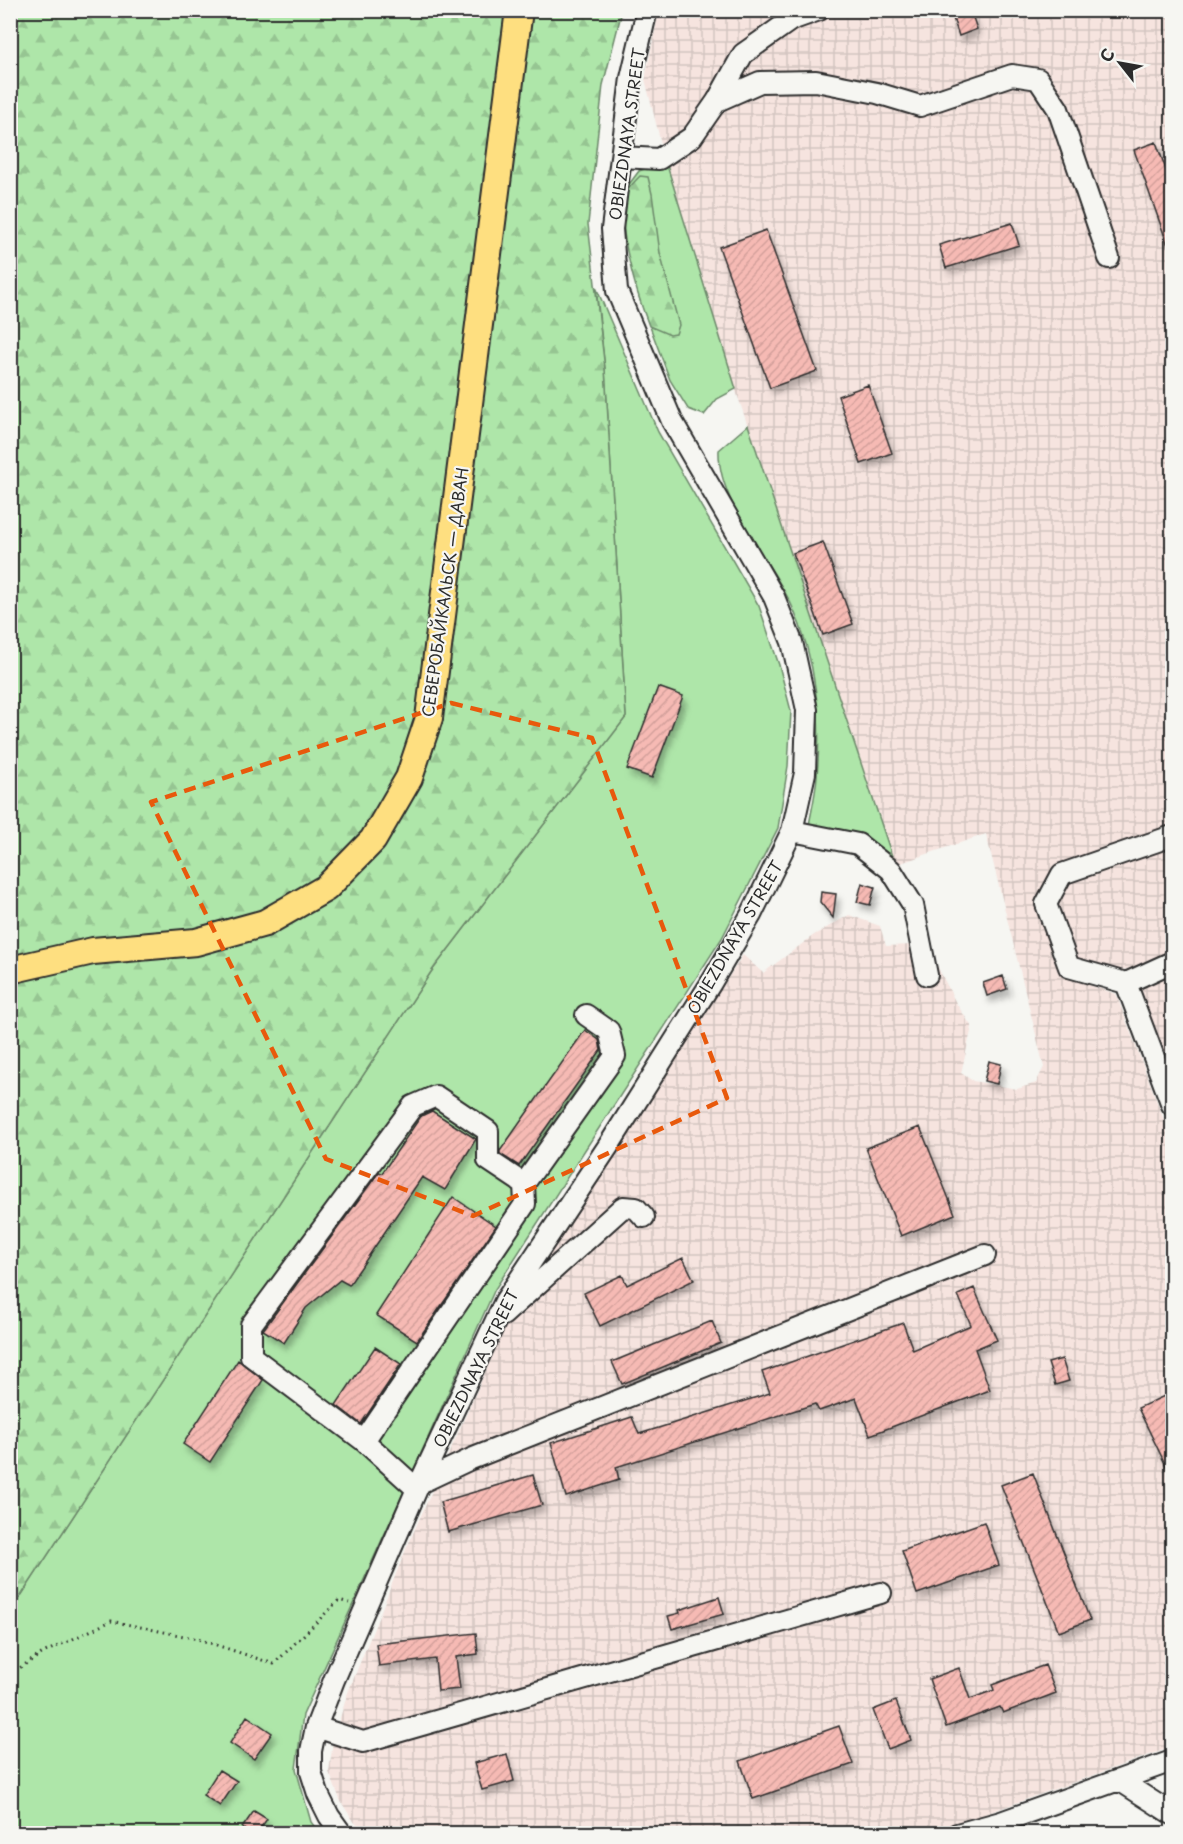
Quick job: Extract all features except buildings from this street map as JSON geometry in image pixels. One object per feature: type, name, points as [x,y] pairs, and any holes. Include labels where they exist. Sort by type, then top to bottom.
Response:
[{"type":"main road","name":"СЕВЕРОБАЙКАЛЬСК — ДАВАН","points":[[10,970],[93,951],[196,942],[265,923],[326,888],[373,840],[409,778],[429,718],[519,10]]},
{"type":"street","name":"OBIEZDNAYA STREET","points":[[342,1833],[328,1816],[311,1772],[311,1751],[316,1727],[418,1486],[505,1301],[609,1145],[751,915],[792,831],[805,773],[807,710],[792,642],[774,597],[672,421],[617,291],[612,229],[631,78],[647,10]]},
{"type":"street","points":[[621,157],[659,159],[692,137],[717,101],[743,54],[791,20],[819,10]]},
{"type":"street","points":[[717,101],[760,82],[816,81],[878,93],[920,106],[1011,75],[1038,80],[1058,109],[1109,258]]},
{"type":"street","points":[[792,831],[858,844],[891,870],[913,905],[927,975]]},
{"type":"street","points":[[1173,836],[1062,874],[1046,904],[1070,967],[1126,983],[1173,962]]},
{"type":"street","points":[[1126,983],[1173,1105]]},
{"type":"street","points":[[364,1441],[525,1204],[524,1184],[615,1056],[609,1031],[586,1016]]},
{"type":"street","points":[[524,1184],[488,1160],[488,1131],[436,1096],[413,1106],[251,1325],[251,1356],[364,1441],[418,1486],[471,1459],[985,1255]]},
{"type":"street","points":[[494,1322],[623,1207],[636,1208],[644,1217]]},
{"type":"street","points":[[316,1727],[363,1742],[881,1593]]},
{"type":"street","points":[[957,1833],[1001,1822],[1173,1761]]},
{"type":"street","points":[[1119,1780],[1170,1809]]},
{"type":"path","points":[[10,1674],[43,1653],[111,1621],[198,1640],[274,1664],[339,1600],[365,1609]]},
{"type":"highlighted area","points":[[451,703],[592,738],[727,1098],[473,1216],[326,1159],[151,802]]},
{"type":"shaded area","points":[[659,11],[1172,11],[1172,1073],[1133,968],[1069,978],[1116,994],[1172,1141],[1172,1747],[971,1819],[914,1834],[376,1833],[355,1823],[341,1802],[329,1772],[333,1741],[347,1695],[406,1549],[514,1308],[743,955],[763,973],[814,935],[849,915],[880,926],[886,946],[911,945],[930,952],[956,1003],[972,1027],[961,1073],[973,1081],[1017,1089],[1036,1083],[1044,1067],[986,834],[895,865],[684,236],[645,79]]},
{"type":"green space","points":[[11,11],[622,11],[603,85],[588,224],[605,369],[626,717],[431,972],[11,1611]]},
{"type":"green space","points":[[666,162],[736,389],[717,399],[704,415],[688,409],[670,380],[640,300],[627,247],[624,191],[639,171]]},
{"type":"green space","points":[[640,176],[648,177],[652,194],[660,253],[679,325],[676,334],[670,335],[649,326],[628,258],[623,219],[624,203],[628,190]]},
{"type":"green space","points":[[596,287],[658,432],[759,606],[779,665],[791,711],[788,766],[778,828],[722,938],[495,1289],[303,1715],[296,1769],[311,1822],[319,1833],[11,1834],[11,1611],[431,972],[626,717],[605,369]]},
{"type":"green space","points":[[748,425],[895,865],[809,825],[816,782],[819,733],[815,689],[807,646],[783,588],[736,510],[721,470],[719,450]]}]
